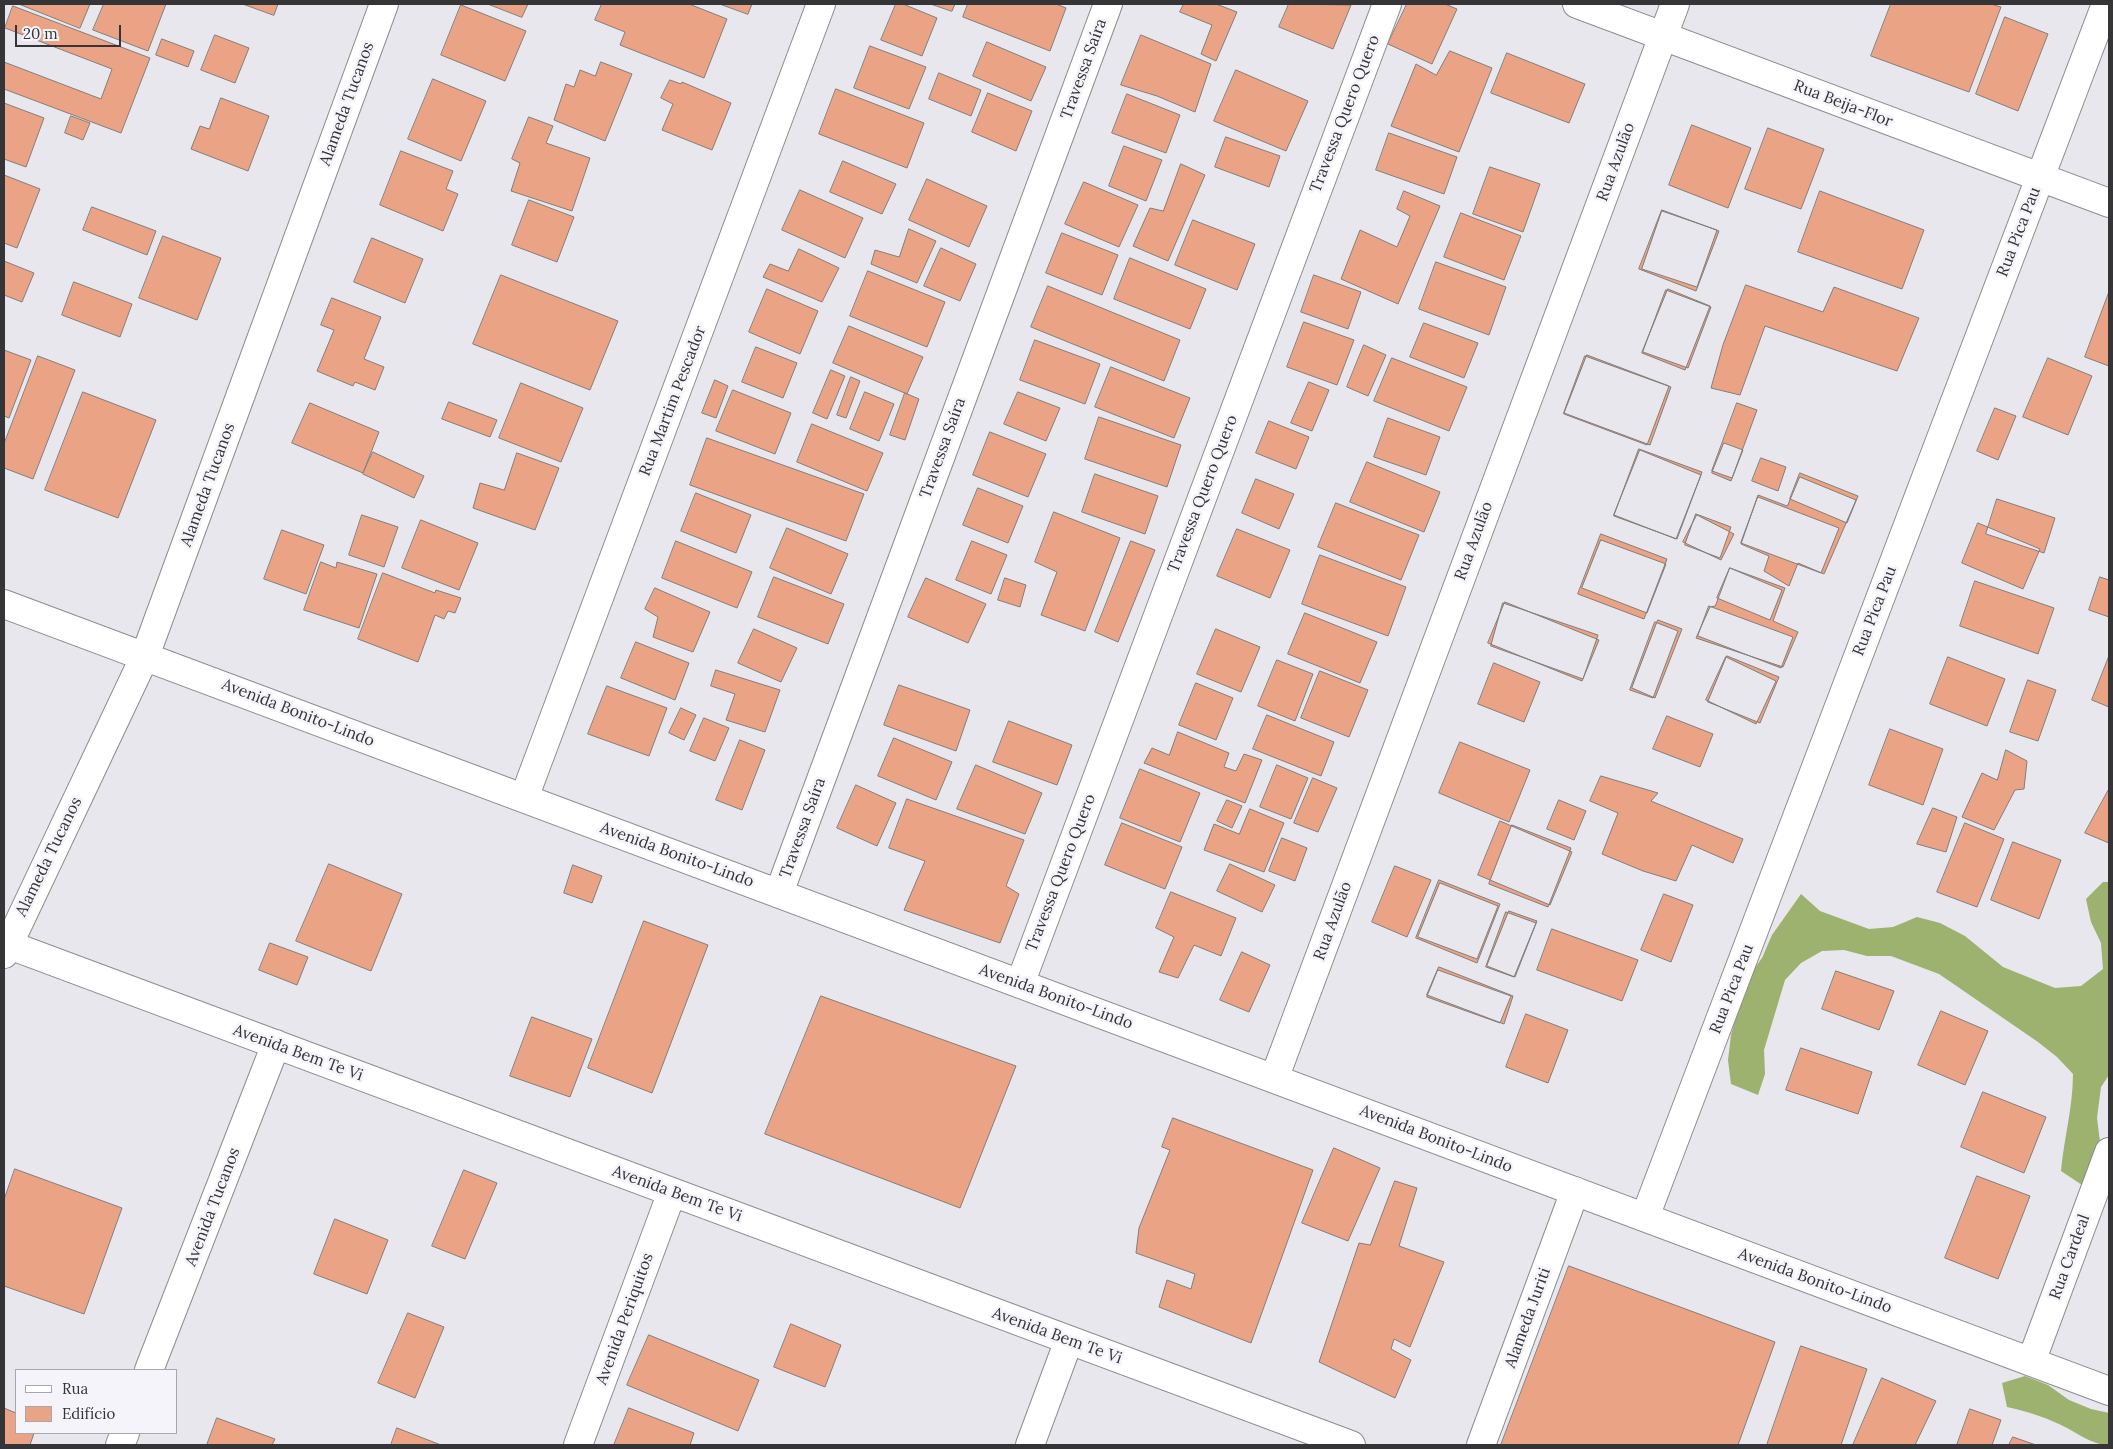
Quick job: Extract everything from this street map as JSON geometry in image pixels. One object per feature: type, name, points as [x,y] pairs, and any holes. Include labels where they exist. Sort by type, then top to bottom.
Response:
[{"type":"street","name":"Alameda Tucanos","points":[[5,947],[145,656],[384,4]]},
{"type":"street","name":"Rua Martim Pescador","points":[[524,798],[821,4]]},
{"type":"street","name":"Travessa Saíra","points":[[778,893],[1108,4]]},
{"type":"street","name":"Travessa Quero Quero","points":[[1020,984],[1387,4]]},
{"type":"street","name":"Rua Beija-Flor","points":[[1577,4],[2109,203]]},
{"type":"street","name":"Rua Azulão","points":[[1274,1079],[1675,4]]},
{"type":"street","name":"Rua Pica Pau","points":[[1645,1217],[2106,4]]},
{"type":"street","name":"Avenida Bonito-Lindo","points":[[4,604],[2109,1391]]},
{"type":"street","name":"Avenida Bem Te Vi","points":[[5,947],[276,1044],[1351,1445]]},
{"type":"street","name":"Avenida Tucanos","points":[[150,1369],[276,1044]]},
{"type":"street","name":"Rua Cardeal","points":[[2031,1362],[2109,1152]]},
{"type":"street","name":"Alameda Juriti","points":[[1481,1445],[1575,1191]]},
{"type":"street","name":"Avenida Periquitos","points":[[578,1445],[672,1192]]},
{"type":"street","points":[[1030,1445],[1069,1340]]},
{"type":"green space","points":[[2103,882],[2109,882],[2109,1075],[2101,1087],[2097,1118],[2100,1142],[2094,1164],[2082,1185],[2061,1171],[2072,1098],[2073,1074],[2057,1057],[2038,1042],[1939,974],[1891,956],[1867,956],[1844,950],[1822,951],[1801,963],[1785,980],[1764,1050],[1765,1074],[1758,1095],[1731,1084],[1728,1060],[1731,1035],[1745,981],[1762,958],[1772,935],[1801,894],[1820,911],[1869,929],[1893,927],[1917,917],[1940,923],[1965,936],[2003,967],[2055,988],[2081,986],[2103,969],[2101,943],[2091,922],[2086,899]]},
{"type":"green space","points":[[2025,1376],[2048,1385],[2069,1400],[2091,1409],[2109,1413],[2109,1445],[2096,1443],[2046,1419],[2007,1407],[2002,1383]]},
{"type":"building","points":[[19,4],[90,4],[80,28]]},
{"type":"building","points":[[104,4],[166,4],[148,51],[93,30]]},
{"type":"building","points":[[243,4],[278,4],[274,15]]},
{"type":"building","points":[[488,4],[528,4],[522,17]]},
{"type":"building","points":[[602,4],[689,4],[727,19],[704,78],[620,45],[625,32],[595,20]]},
{"type":"building","points":[[720,4],[752,4],[748,14]]},
{"type":"building","points":[[896,4],[903,4],[937,18],[922,56],[881,40]]},
{"type":"building","points":[[931,4],[955,4],[952,11]]},
{"type":"building","points":[[968,4],[1056,4],[1066,8],[1050,51],[963,17]]},
{"type":"building","points":[[1184,4],[1216,4],[1237,12],[1216,61],[1201,54],[1212,25],[1180,12]]},
{"type":"building","points":[[1289,4],[1351,5],[1333,49],[1279,27]]},
{"type":"building","points":[[1407,4],[1445,4],[1457,9],[1432,64],[1388,44]]},
{"type":"building","points":[[1891,4],[1991,4],[2001,7],[1969,92],[1871,56]]},
{"type":"building","points":[[461,5],[526,31],[505,81],[441,55]]},
{"type":"building","points":[[13,6],[150,58],[121,133],[4,89],[4,62],[101,99],[112,69],[5,28]]},
{"type":"building","points":[[2005,17],[2048,34],[2018,111],[1976,94]]},
{"type":"building","points":[[215,35],[249,48],[235,83],[201,70]]},
{"type":"building","points":[[1141,35],[1211,64],[1195,112],[1157,96],[1121,85]]},
{"type":"building","points":[[162,39],[194,51],[188,67],[156,55]]},
{"type":"building","points":[[987,42],[1046,67],[1031,101],[973,76]]},
{"type":"building","points":[[870,46],[926,67],[909,109],[854,88]]},
{"type":"building","points":[[1450,51],[1492,68],[1459,152],[1391,126],[1416,64],[1436,75]]},
{"type":"building","points":[[1507,53],[1585,84],[1569,123],[1491,93]]},
{"type":"building","points":[[601,62],[632,74],[605,141],[554,120],[566,84],[574,87],[580,70],[595,76]]},
{"type":"building","points":[[1236,70],[1308,101],[1286,151],[1214,121]]},
{"type":"building","points":[[939,73],[981,90],[971,116],[929,99]]},
{"type":"building","points":[[433,79],[486,101],[461,161],[408,139]]},
{"type":"building","points":[[670,80],[681,84],[682,82],[731,103],[712,150],[662,130],[673,104],[661,98]]},
{"type":"building","points":[[836,89],[924,123],[907,168],[819,134]]},
{"type":"building","points":[[988,93],[1032,111],[1016,151],[972,132]]},
{"type":"building","points":[[1127,94],[1180,115],[1166,153],[1112,133]]},
{"type":"building","points":[[221,98],[269,116],[248,171],[191,149],[200,126],[209,129]]},
{"type":"building","points":[[4,103],[44,118],[26,167],[4,159]]},
{"type":"building","points":[[71,116],[90,123],[83,140],[65,133]]},
{"type":"building","points":[[529,117],[553,126],[546,143],[590,158],[572,211],[511,191],[520,163],[512,159]]},
{"type":"building","points":[[1692,125],[1751,148],[1728,208],[1669,185]]},
{"type":"building","points":[[1768,128],[1824,149],[1801,209],[1745,189]]},
{"type":"building","points":[[1389,133],[1457,157],[1444,194],[1376,170]]},
{"type":"building","points":[[1226,137],[1280,156],[1269,187],[1215,167]]},
{"type":"building","points":[[1124,146],[1162,160],[1146,201],[1109,186]]},
{"type":"building","points":[[401,151],[453,171],[446,189],[458,194],[443,231],[380,205]]},
{"type":"building","points":[[843,161],[896,184],[882,214],[830,192]]},
{"type":"building","points":[[1181,164],[1205,175],[1168,261],[1133,246],[1150,208],[1163,211]]},
{"type":"building","points":[[1490,167],[1540,184],[1523,232],[1473,214]]},
{"type":"building","points":[[4,175],[40,189],[17,248],[4,243]]},
{"type":"building","points":[[927,179],[987,206],[969,247],[909,220]]},
{"type":"building","points":[[1084,182],[1138,205],[1119,247],[1065,224]]},
{"type":"building","points":[[800,190],[863,218],[845,258],[782,230]]},
{"type":"building","points":[[1404,191],[1440,206],[1398,304],[1341,279],[1360,230],[1397,247],[1410,216],[1397,209]]},
{"type":"building","points":[[1820,191],[1924,230],[1902,289],[1798,252]]},
{"type":"building","points":[[529,200],[574,217],[557,262],[512,245]]},
{"type":"building","points":[[92,207],[156,231],[147,255],[83,230]]},
{"type":"building","points":[[1662,210],[1719,231],[1696,291],[1639,269]]},
{"type":"building","points":[[1662,211],[1717,230],[1697,287],[1642,269]]},
{"type":"building","points":[[1461,213],[1521,236],[1504,280],[1444,257]]},
{"type":"building","points":[[1193,220],[1255,244],[1237,290],[1175,265]]},
{"type":"building","points":[[909,229],[936,241],[917,283],[871,264],[875,250],[899,257]]},
{"type":"building","points":[[1062,233],[1118,255],[1102,295],[1046,273]]},
{"type":"building","points":[[163,236],[221,258],[197,320],[139,298]]},
{"type":"building","points":[[372,238],[423,259],[405,303],[354,282]]},
{"type":"building","points":[[941,248],[976,264],[960,301],[924,286]]},
{"type":"building","points":[[799,249],[839,268],[822,302],[763,277],[770,264],[788,271]]},
{"type":"building","points":[[1130,258],[1206,289],[1190,329],[1114,299]]},
{"type":"building","points":[[4,261],[34,273],[22,302],[4,295]]},
{"type":"building","points":[[1436,262],[1506,287],[1489,335],[1419,309]]},
{"type":"building","points":[[868,271],[945,302],[927,347],[850,316]]},
{"type":"building","points":[[501,275],[618,321],[590,390],[473,344]]},
{"type":"building","points":[[1314,275],[1361,292],[1348,329],[1301,312]]},
{"type":"building","points":[[74,282],[132,304],[120,337],[62,315]]},
{"type":"building","points":[[1746,285],[1823,312],[1834,287],[1919,318],[1897,371],[1765,326],[1740,395],[1711,388],[1723,345]]},
{"type":"building","points":[[1048,286],[1180,340],[1164,381],[1031,327]]},
{"type":"building","points":[[767,289],[818,311],[800,354],[749,332]]},
{"type":"building","points":[[1668,289],[1710,306],[1685,370],[1642,353]]},
{"type":"building","points":[[1666,290],[1711,307],[1688,368],[1643,352]]},
{"type":"building","points":[[2109,292],[2109,366],[2085,357]]},
{"type":"building","points":[[332,298],[381,317],[364,359],[384,367],[375,390],[355,382],[353,386],[317,371],[334,330],[321,325]]},
{"type":"building","points":[[1304,322],[1354,340],[1337,385],[1287,367]]},
{"type":"building","points":[[1424,323],[1478,343],[1464,378],[1410,357]]},
{"type":"building","points":[[849,326],[923,357],[907,394],[833,363]]},
{"type":"building","points":[[1035,340],[1100,364],[1085,404],[1020,380]]},
{"type":"building","points":[[1364,345],[1386,355],[1368,396],[1347,387]]},
{"type":"building","points":[[756,347],[797,363],[783,398],[742,382]]},
{"type":"building","points":[[4,350],[31,360],[9,418],[4,416]]},
{"type":"building","points":[[1587,355],[1669,386],[1647,445],[1564,414]]},
{"type":"building","points":[[38,356],[75,370],[33,479],[4,468],[4,444]]},
{"type":"building","points":[[1585,356],[1671,387],[1650,445],[1564,413]]},
{"type":"building","points":[[1392,358],[1467,387],[1449,431],[1374,401]]},
{"type":"building","points":[[2048,358],[2092,376],[2068,435],[2023,417]]},
{"type":"building","points":[[1111,367],[1190,398],[1174,438],[1095,407]]},
{"type":"building","points":[[831,370],[845,376],[827,419],[813,413]]},
{"type":"building","points":[[851,377],[860,381],[846,418],[837,415]]},
{"type":"building","points":[[715,380],[728,386],[716,418],[702,413]]},
{"type":"building","points":[[1309,382],[1329,390],[1312,431],[1291,423]]},
{"type":"building","points":[[521,383],[583,408],[561,462],[499,438]]},
{"type":"building","points":[[733,390],[791,413],[775,454],[716,431]]},
{"type":"building","points":[[83,392],[156,420],[118,518],[45,490]]},
{"type":"building","points":[[865,392],[894,404],[879,441],[850,429]]},
{"type":"building","points":[[1018,392],[1060,408],[1046,441],[1004,424]]},
{"type":"building","points":[[905,393],[919,399],[905,440],[890,435]]},
{"type":"building","points":[[449,402],[497,420],[490,437],[442,419]]},
{"type":"building","points":[[310,403],[379,432],[363,473],[292,443]]},
{"type":"building","points":[[1737,403],[1757,410],[1732,478],[1712,471]]},
{"type":"building","points":[[1995,408],[2016,416],[1998,460],[1977,451]]},
{"type":"building","points":[[1099,417],[1181,445],[1167,487],[1085,459]]},
{"type":"building","points":[[1388,418],[1440,437],[1426,475],[1374,457]]},
{"type":"building","points":[[1269,421],[1309,437],[1296,469],[1256,453]]},
{"type":"building","points":[[812,424],[883,453],[867,491],[797,462]]},
{"type":"building","points":[[990,432],[1046,454],[1028,497],[973,475]]},
{"type":"building","points":[[707,438],[864,494],[846,541],[690,485]]},
{"type":"building","points":[[1724,443],[1743,450],[1731,481],[1712,473]]},
{"type":"building","points":[[1639,449],[1702,472],[1677,539],[1614,516]]},
{"type":"building","points":[[1640,450],[1701,475],[1676,539],[1614,515]]},
{"type":"building","points":[[373,452],[424,476],[414,498],[363,474]]},
{"type":"building","points":[[517,453],[559,468],[535,530],[473,508],[480,483],[504,490]]},
{"type":"building","points":[[1761,458],[1786,467],[1778,491],[1752,481]]},
{"type":"building","points":[[1367,462],[1440,492],[1424,532],[1350,502]]},
{"type":"building","points":[[1800,473],[1858,496],[1847,523],[1790,499]]},
{"type":"building","points":[[1095,474],[1158,496],[1145,534],[1082,512]]},
{"type":"building","points":[[1800,477],[1856,500],[1824,574],[1798,563],[1789,586],[1764,571],[1769,556],[1741,544],[1758,495],[1787,506]]},
{"type":"building","points":[[1256,479],[1294,494],[1279,529],[1242,513]]},
{"type":"building","points":[[978,488],[1023,506],[1008,543],[963,525]]},
{"type":"building","points":[[696,493],[751,515],[736,553],[681,531]]},
{"type":"building","points":[[1758,497],[1839,528],[1821,573],[1741,543]]},
{"type":"building","points":[[1997,499],[2055,518],[2044,553],[1986,534]]},
{"type":"building","points":[[1336,503],[1419,535],[1401,580],[1318,547]]},
{"type":"building","points":[[1054,512],[1120,538],[1085,631],[1041,615],[1057,572],[1035,562]]},
{"type":"building","points":[[1696,514],[1731,527],[1720,558],[1685,545]]},
{"type":"building","points":[[362,515],[398,527],[384,567],[349,555]]},
{"type":"building","points":[[1697,515],[1734,534],[1721,560],[1683,542]]},
{"type":"building","points":[[421,520],[478,543],[459,590],[402,568]]},
{"type":"building","points":[[1978,523],[2040,549],[2023,589],[1962,563]]},
{"type":"building","points":[[787,528],[848,554],[831,594],[770,568]]},
{"type":"building","points":[[1237,529],[1290,550],[1270,598],[1217,576]]},
{"type":"building","points":[[282,530],[324,545],[306,594],[264,579]]},
{"type":"building","points":[[1601,534],[1667,559],[1644,619],[1578,594]]},
{"type":"building","points":[[1601,540],[1666,564],[1647,613],[1582,588]]},
{"type":"building","points":[[676,541],[752,572],[737,608],[662,578]]},
{"type":"building","points":[[972,541],[1007,555],[991,594],[956,580]]},
{"type":"building","points":[[1131,541],[1155,550],[1118,642],[1095,632]]},
{"type":"building","points":[[1320,555],[1406,587],[1388,636],[1302,604]]},
{"type":"building","points":[[321,562],[336,568],[337,562],[377,574],[359,628],[304,610]]},
{"type":"building","points":[[1730,568],[1785,588],[1773,621],[1798,632],[1783,667],[1696,638],[1710,607],[1715,606]]},
{"type":"building","points":[[1730,568],[1782,590],[1770,620],[1717,598]]},
{"type":"building","points":[[383,573],[435,593],[436,590],[461,598],[455,613],[448,611],[444,619],[435,615],[418,662],[358,639]]},
{"type":"building","points":[[774,577],[844,604],[828,644],[758,617]]},
{"type":"building","points":[[2100,577],[2109,580],[2109,617],[2089,610]]},
{"type":"building","points":[[926,578],[986,604],[968,643],[908,617]]},
{"type":"building","points":[[1005,578],[1026,585],[1020,607],[998,600]]},
{"type":"building","points":[[1975,581],[2054,608],[2038,654],[1960,626]]},
{"type":"building","points":[[655,588],[710,612],[693,652],[653,637],[658,617],[645,609]]},
{"type":"building","points":[[1505,602],[1599,640],[1582,681],[1488,643]]},
{"type":"building","points":[[1503,603],[1598,635],[1583,679],[1491,646]]},
{"type":"building","points":[[1709,606],[1793,637],[1781,668],[1698,636]]},
{"type":"building","points":[[1305,613],[1377,642],[1360,683],[1288,654]]},
{"type":"building","points":[[1658,620],[1682,629],[1655,698],[1632,688]]},
{"type":"building","points":[[1655,622],[1678,631],[1653,698],[1630,690]]},
{"type":"building","points":[[754,629],[797,648],[781,682],[738,663]]},
{"type":"building","points":[[1216,629],[1260,647],[1241,692],[1197,674]]},
{"type":"building","points":[[636,642],[689,663],[675,700],[621,678]]},
{"type":"building","points":[[1727,656],[1779,677],[1760,723],[1708,702]]},
{"type":"building","points":[[2109,656],[2109,707],[2092,700]]},
{"type":"building","points":[[1726,657],[1776,681],[1756,724],[1706,700]]},
{"type":"building","points":[[1948,657],[2005,679],[1987,726],[1930,704]]},
{"type":"building","points":[[1277,660],[1313,674],[1295,721],[1258,706]]},
{"type":"building","points":[[1494,663],[1540,682],[1524,722],[1478,704]]},
{"type":"building","points":[[716,670],[780,690],[765,732],[726,720],[735,694],[711,686]]},
{"type":"building","points":[[1320,671],[1368,690],[1349,737],[1301,718]]},
{"type":"building","points":[[2028,680],[2056,690],[2038,741],[2010,732]]},
{"type":"building","points":[[1196,683],[1233,698],[1216,740],[1179,725]]},
{"type":"building","points":[[899,685],[970,710],[956,751],[884,725]]},
{"type":"building","points":[[607,686],[667,708],[649,756],[588,734]]},
{"type":"building","points":[[681,708],[696,715],[684,740],[669,733]]},
{"type":"building","points":[[1267,715],[1334,742],[1321,776],[1253,749]]},
{"type":"building","points":[[1667,716],[1713,734],[1700,767],[1653,749]]},
{"type":"building","points":[[704,718],[729,728],[715,761],[690,751]]},
{"type":"building","points":[[1009,721],[1072,745],[1057,785],[993,762]]},
{"type":"building","points":[[1890,729],[1943,749],[1923,805],[1869,785]]},
{"type":"building","points":[[1178,732],[1229,753],[1224,767],[1236,771],[1244,754],[1262,760],[1245,803],[1144,763],[1152,748],[1169,755]]},
{"type":"building","points":[[894,738],[952,762],[936,800],[878,776]]},
{"type":"building","points":[[740,740],[765,750],[742,810],[716,800]]},
{"type":"building","points":[[1460,742],[1530,770],[1509,822],[1439,793]]},
{"type":"building","points":[[2006,750],[2027,761],[2024,789],[2015,790],[1994,830],[1962,817],[1982,773],[1997,780]]},
{"type":"building","points":[[976,765],[1042,793],[1025,834],[957,809]]},
{"type":"building","points":[[1277,765],[1308,778],[1291,819],[1260,807]]},
{"type":"building","points":[[1140,769],[1200,793],[1180,842],[1120,818]]},
{"type":"building","points":[[1601,776],[1658,793],[1651,801],[1743,839],[1733,863],[1692,845],[1676,881],[1643,871],[1602,854],[1618,813],[1590,801]]},
{"type":"building","points":[[1313,778],[1337,788],[1318,832],[1294,823]]},
{"type":"building","points":[[856,785],[896,803],[877,846],[837,828]]},
{"type":"building","points":[[2109,789],[2109,843],[2085,833]]},
{"type":"building","points":[[907,799],[1024,840],[1006,886],[1019,894],[1000,943],[904,910],[925,861],[889,848]]},
{"type":"building","points":[[1227,800],[1242,806],[1232,828],[1217,821]]},
{"type":"building","points":[[1559,800],[1586,811],[1574,840],[1547,829]]},
{"type":"building","points":[[1933,808],[1957,817],[1946,852],[1917,844]]},
{"type":"building","points":[[1250,809],[1284,823],[1264,872],[1204,850],[1214,824],[1239,834]]},
{"type":"building","points":[[1500,821],[1572,852],[1550,905],[1478,875]]},
{"type":"building","points":[[1122,823],[1182,847],[1165,889],[1105,865]]},
{"type":"building","points":[[1965,823],[2004,839],[1977,907],[1937,892]]},
{"type":"building","points":[[1512,825],[1571,848],[1548,907],[1489,884]]},
{"type":"building","points":[[1282,838],[1307,848],[1295,881],[1269,871]]},
{"type":"building","points":[[2013,842],[2061,860],[2039,919],[1991,900]]},
{"type":"building","points":[[329,864],[402,894],[371,971],[296,941]]},
{"type":"building","points":[[1230,864],[1275,885],[1262,912],[1217,891]]},
{"type":"building","points":[[573,865],[602,876],[592,903],[564,893]]},
{"type":"building","points":[[1395,866],[1431,880],[1407,937],[1372,922]]},
{"type":"building","points":[[1439,880],[1500,904],[1477,963],[1416,938]]},
{"type":"building","points":[[1440,883],[1498,906],[1477,959],[1418,937]]},
{"type":"building","points":[[1171,892],[1236,918],[1221,956],[1194,945],[1178,978],[1159,972],[1174,937],[1156,928]]},
{"type":"building","points":[[1664,894],[1693,905],[1671,962],[1641,950]]},
{"type":"building","points":[[1509,911],[1537,921],[1515,977],[1487,966]]},
{"type":"building","points":[[1506,912],[1536,923],[1514,977],[1486,967]]},
{"type":"building","points":[[644,921],[708,945],[652,1093],[588,1068]]},
{"type":"building","points":[[1552,929],[1638,960],[1622,1001],[1537,970]]},
{"type":"building","points":[[270,943],[308,957],[297,985],[259,970]]},
{"type":"building","points":[[1242,952],[1270,965],[1249,1012],[1220,1000]]},
{"type":"building","points":[[1439,967],[1513,996],[1504,1024],[1427,995]]},
{"type":"building","points":[[1438,970],[1511,996],[1500,1023],[1427,997]]},
{"type":"building","points":[[1836,971],[1894,991],[1879,1030],[1822,1009]]},
{"type":"building","points":[[821,996],[1016,1066],[960,1208],[765,1134]]},
{"type":"building","points":[[1941,1011],[1988,1031],[1965,1085],[1918,1065]]},
{"type":"building","points":[[1526,1014],[1568,1030],[1548,1083],[1506,1067]]},
{"type":"building","points":[[532,1017],[592,1039],[570,1097],[510,1076]]},
{"type":"building","points":[[1801,1048],[1872,1072],[1858,1114],[1786,1090]]},
{"type":"building","points":[[1983,1092],[2046,1117],[2024,1173],[1961,1147]]},
{"type":"building","points":[[1173,1118],[1313,1170],[1251,1343],[1159,1307],[1167,1280],[1191,1289],[1195,1274],[1136,1253],[1139,1228],[1170,1150],[1162,1147]]},
{"type":"building","points":[[1334,1148],[1380,1168],[1348,1241],[1302,1223]]},
{"type":"building","points":[[15,1169],[122,1208],[84,1314],[4,1286],[4,1200]]},
{"type":"building","points":[[464,1170],[497,1183],[465,1259],[432,1246]]},
{"type":"building","points":[[1977,1176],[2030,1196],[1998,1279],[1945,1258]]},
{"type":"building","points":[[1395,1181],[1417,1188],[1399,1246],[1444,1262],[1410,1347],[1394,1339],[1391,1349],[1411,1360],[1395,1398],[1319,1362],[1359,1243],[1370,1245]]},
{"type":"building","points":[[335,1219],[388,1240],[367,1294],[314,1274]]},
{"type":"building","points":[[1569,1266],[1775,1342],[1738,1445],[1501,1445]]},
{"type":"building","points":[[408,1313],[444,1327],[415,1398],[378,1383]]},
{"type":"building","points":[[791,1324],[841,1345],[825,1387],[774,1367]]},
{"type":"building","points":[[649,1335],[759,1380],[738,1431],[627,1385]]},
{"type":"building","points":[[1801,1346],[1867,1369],[1841,1445],[1767,1445]]},
{"type":"building","points":[[1882,1378],[1936,1401],[1915,1445],[1853,1445]]},
{"type":"building","points":[[4,1408],[15,1413],[15,1434],[34,1434],[30,1445],[4,1445]]},
{"type":"building","points":[[629,1408],[694,1433],[690,1445],[614,1445]]},
{"type":"building","points":[[1970,1409],[2001,1420],[1992,1445],[1957,1445]]},
{"type":"building","points":[[217,1418],[275,1439],[272,1445],[207,1445]]},
{"type":"building","points":[[397,1428],[441,1445],[391,1445]]},
{"type":"building","points":[[2013,1437],[2036,1445],[2009,1445]]}]
